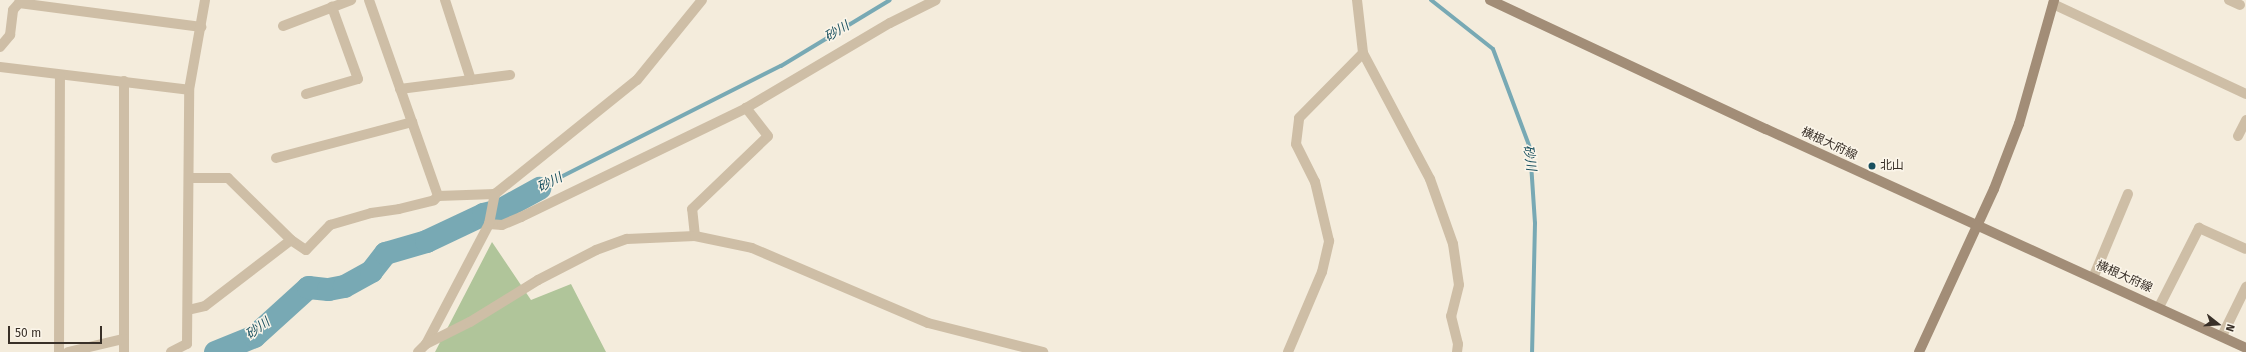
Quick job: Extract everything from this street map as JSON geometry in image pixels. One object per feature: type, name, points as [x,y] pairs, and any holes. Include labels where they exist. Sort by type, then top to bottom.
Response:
[{"type":"main road","name":"横根大府線","points":[[1490,0],[1978,226],[2246,348]]},
{"type":"main road","points":[[1920,352],[1978,226],[2019,124],[2054,2]]},
{"type":"street","points":[[171,352],[187,344],[190,178],[189,90],[206,0]]},
{"type":"street","points":[[283,26],[351,0]]},
{"type":"street","points":[[369,0],[438,196]]},
{"type":"street","points":[[445,0],[472,80]]},
{"type":"street","points":[[190,178],[228,178],[291,240],[306,250],[330,226],[371,213],[434,200],[438,196],[495,195],[637,80],[702,0]]},
{"type":"street","points":[[490,221],[502,225],[521,218],[746,108],[890,22],[936,0]]},
{"type":"street","points":[[1357,0],[1363,53],[1430,179],[1445,215],[1453,244],[1459,286],[1451,316],[1458,344],[1456,352]]},
{"type":"street","points":[[2229,0],[2240,5]]},
{"type":"street","points":[[2054,2],[2246,94]]},
{"type":"street","points":[[0,47],[10,35],[13,10],[19,3],[201,27]]},
{"type":"street","points":[[306,94],[358,79],[332,7]]},
{"type":"street","points":[[1288,352],[1322,272],[1329,241],[1315,182],[1296,144],[1299,118],[1363,53]]},
{"type":"street","points":[[0,67],[189,90]]},
{"type":"street","points":[[59,352],[60,75]]},
{"type":"street","points":[[400,89],[510,75]]},
{"type":"street","points":[[124,81],[124,352]]},
{"type":"street","points":[[695,236],[692,209],[768,136],[746,108]]},
{"type":"street","points":[[2238,136],[2246,120]]},
{"type":"street","points":[[276,158],[412,122]]},
{"type":"street","points":[[2093,278],[2128,194]]},
{"type":"street","points":[[418,352],[426,344],[490,221],[495,195]]},
{"type":"street","points":[[2158,307],[2198,228],[2246,249]]},
{"type":"street","points":[[426,344],[470,322],[538,280],[596,250],[627,239],[695,236],[752,248],[928,323],[1043,352]]},
{"type":"street","points":[[188,310],[205,306],[291,240]]},
{"type":"street","points":[[2222,336],[2246,287]]},
{"type":"street","points":[[68,352],[123,339]]},
{"type":"green space","points":[[492,242],[531,300],[571,284],[606,352],[435,352]]},
{"type":"waterway","name":"砂川","points":[[539,188],[781,66],[890,0]]},
{"type":"waterway","name":"砂川","points":[[1431,0],[1493,49],[1530,148],[1535,223],[1532,352]]},
{"type":"waterway","name":"砂川","points":[[215,352],[254,336],[308,287],[328,289],[344,286],[371,271],[385,253],[426,241],[483,214],[499,210],[539,188]]},
{"type":"place","name":"北山","points":[[1872,166]]}]
